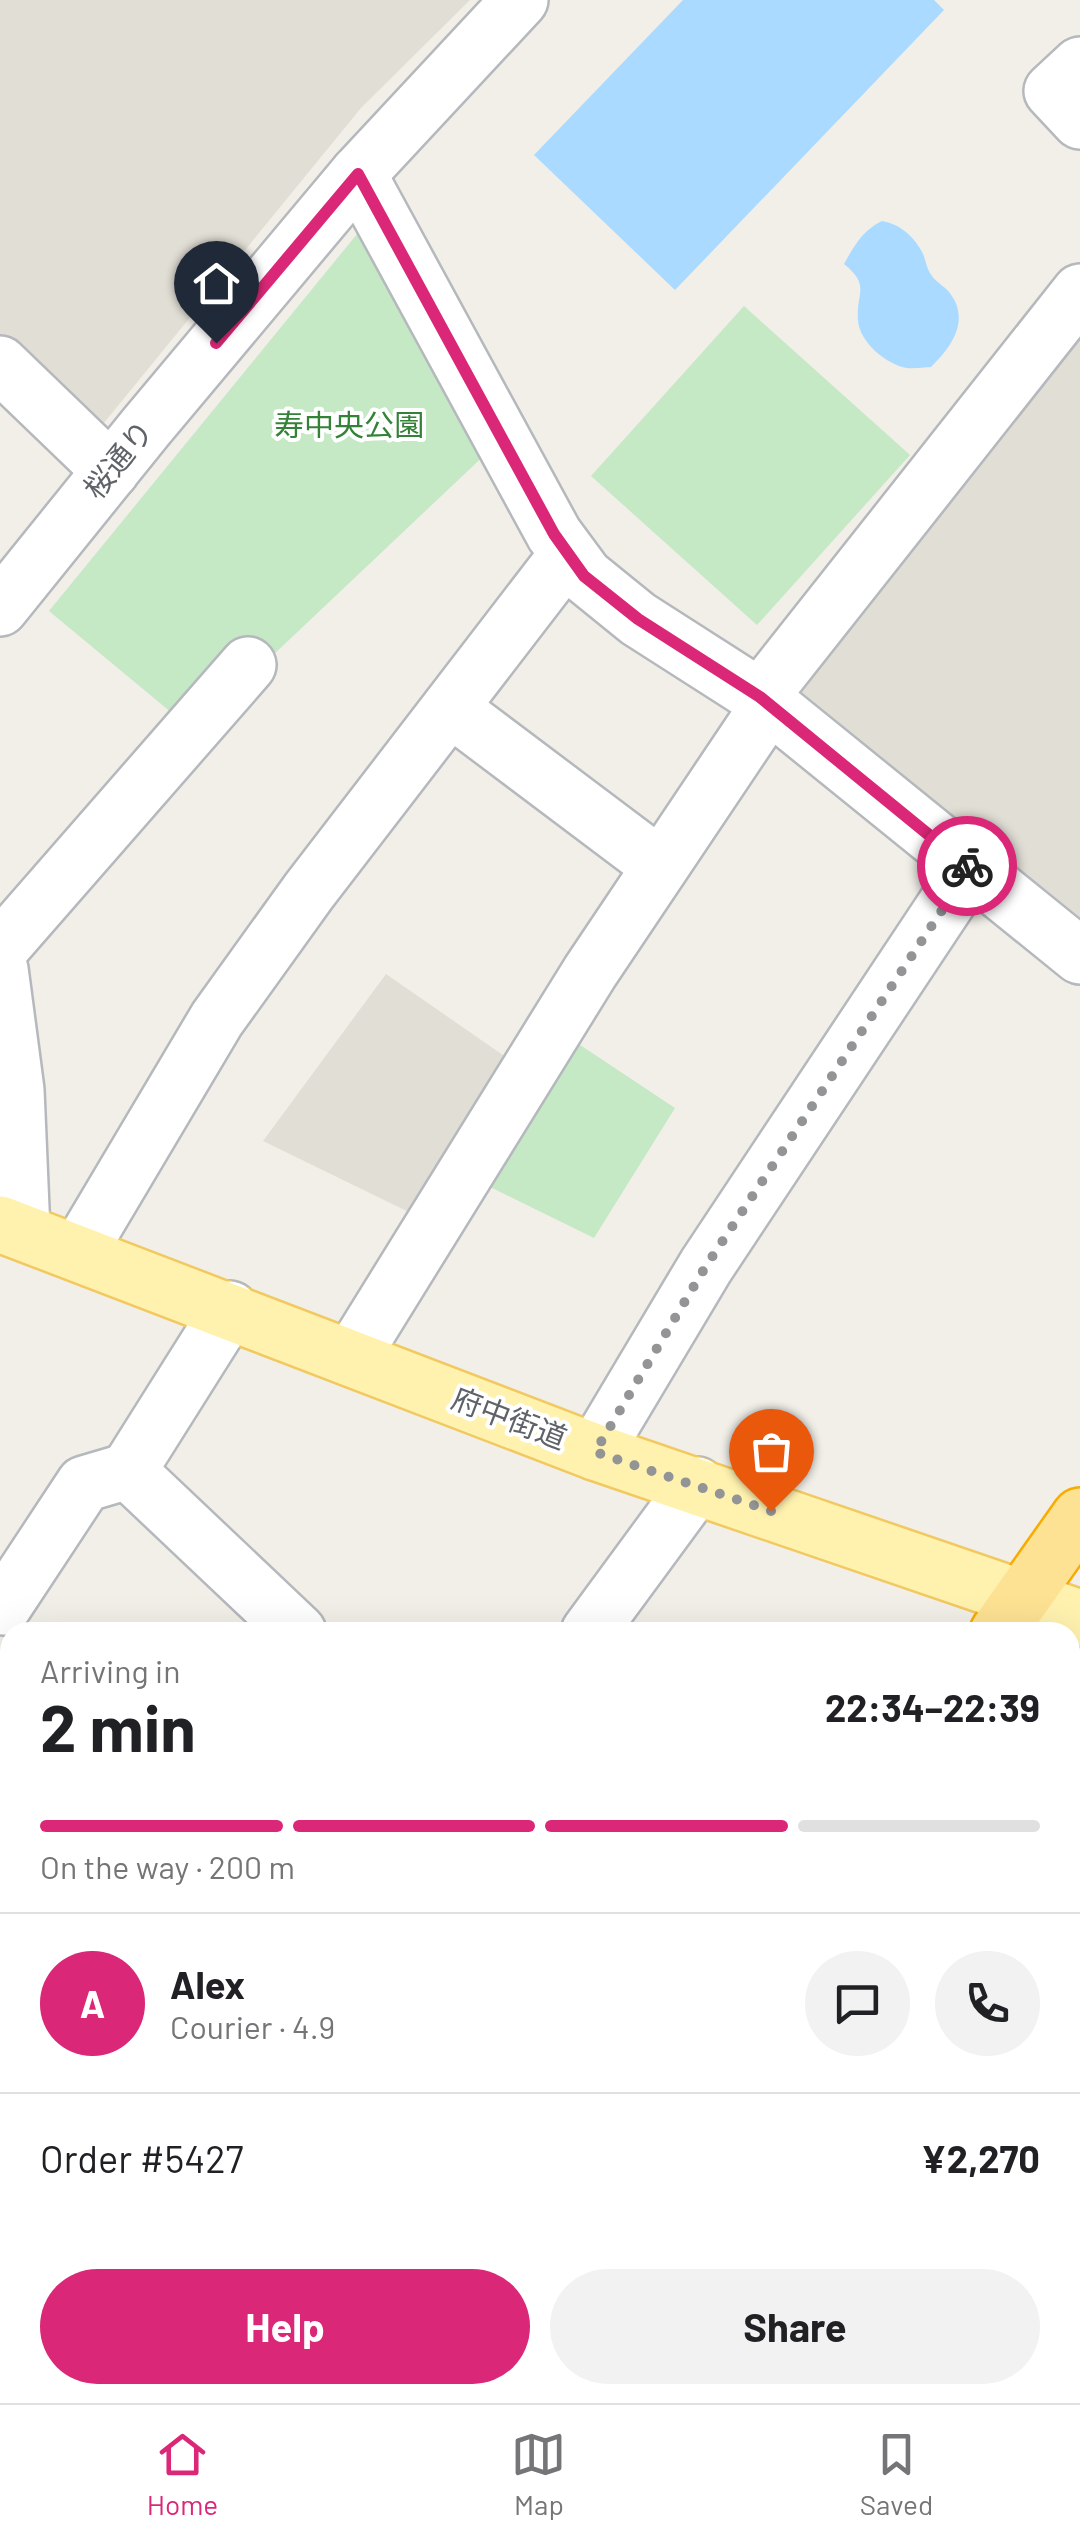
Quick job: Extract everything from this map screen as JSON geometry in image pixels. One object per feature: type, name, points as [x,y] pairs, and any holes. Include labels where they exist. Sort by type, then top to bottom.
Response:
[{"type":"highway","points":[[1010,1616],[1080,1516]]},
{"type":"main road","name":"府中街道","points":[[11,1228],[595,1452],[697,1486],[1010,1616],[1080,1618]]},
{"type":"street","name":"桜通り","points":[[0,608],[358,174],[520,0]]},
{"type":"street","points":[[1080,65],[1052,91],[1080,120]]},
{"type":"street","points":[[358,174],[554,534],[584,576],[638,619],[764,701],[1080,956]]},
{"type":"street","points":[[351,1358],[572,999],[764,701],[1080,292]]},
{"type":"street","points":[[0,364],[111,471]]},
{"type":"street","points":[[78,1253],[217,1019],[309,891],[568,554]]},
{"type":"street","points":[[0,948],[248,664]]},
{"type":"street","points":[[450,708],[660,866]]},
{"type":"street","points":[[595,1452],[706,1266],[970,868]]},
{"type":"street","points":[[0,968],[16,1090],[11,1228]]},
{"type":"street","points":[[3,1607],[84,1484],[128,1471],[230,1310]]},
{"type":"street","points":[[128,1471],[287,1622]]},
{"type":"street","points":[[596,1622],[697,1486]]},
{"type":"shaded area","points":[[0,0],[470,0],[361,108],[90,440],[0,352]]},
{"type":"shaded area","points":[[1080,315],[1080,928],[790,693]]},
{"type":"shaded area","points":[[386,974],[513,1062],[421,1218],[263,1141]]},
{"type":"green space","name":"寿中央公園","points":[[371,217],[492,448],[190,728],[49,611]]},
{"type":"green space","points":[[744,306],[910,455],[757,625],[591,476]]},
{"type":"green space","points":[[565,1035],[675,1108],[594,1238],[478,1181]]},
{"type":"water","points":[[683,0],[934,0],[944,10],[675,290],[534,155]]},
{"type":"water","points":[[882,221],[901,228],[916,242],[930,274],[955,302],[959,322],[956,332],[931,367],[907,368],[891,362],[875,351],[860,328],[860,284],[844,264],[864,234]]},
{"type":"way so far","points":[[771,1511],[595,1452],[706,1266],[970,868],[967,866]]},
{"type":"route","points":[[216,343],[358,174],[554,534],[584,576],[638,619],[760,697],[967,866]]}]
